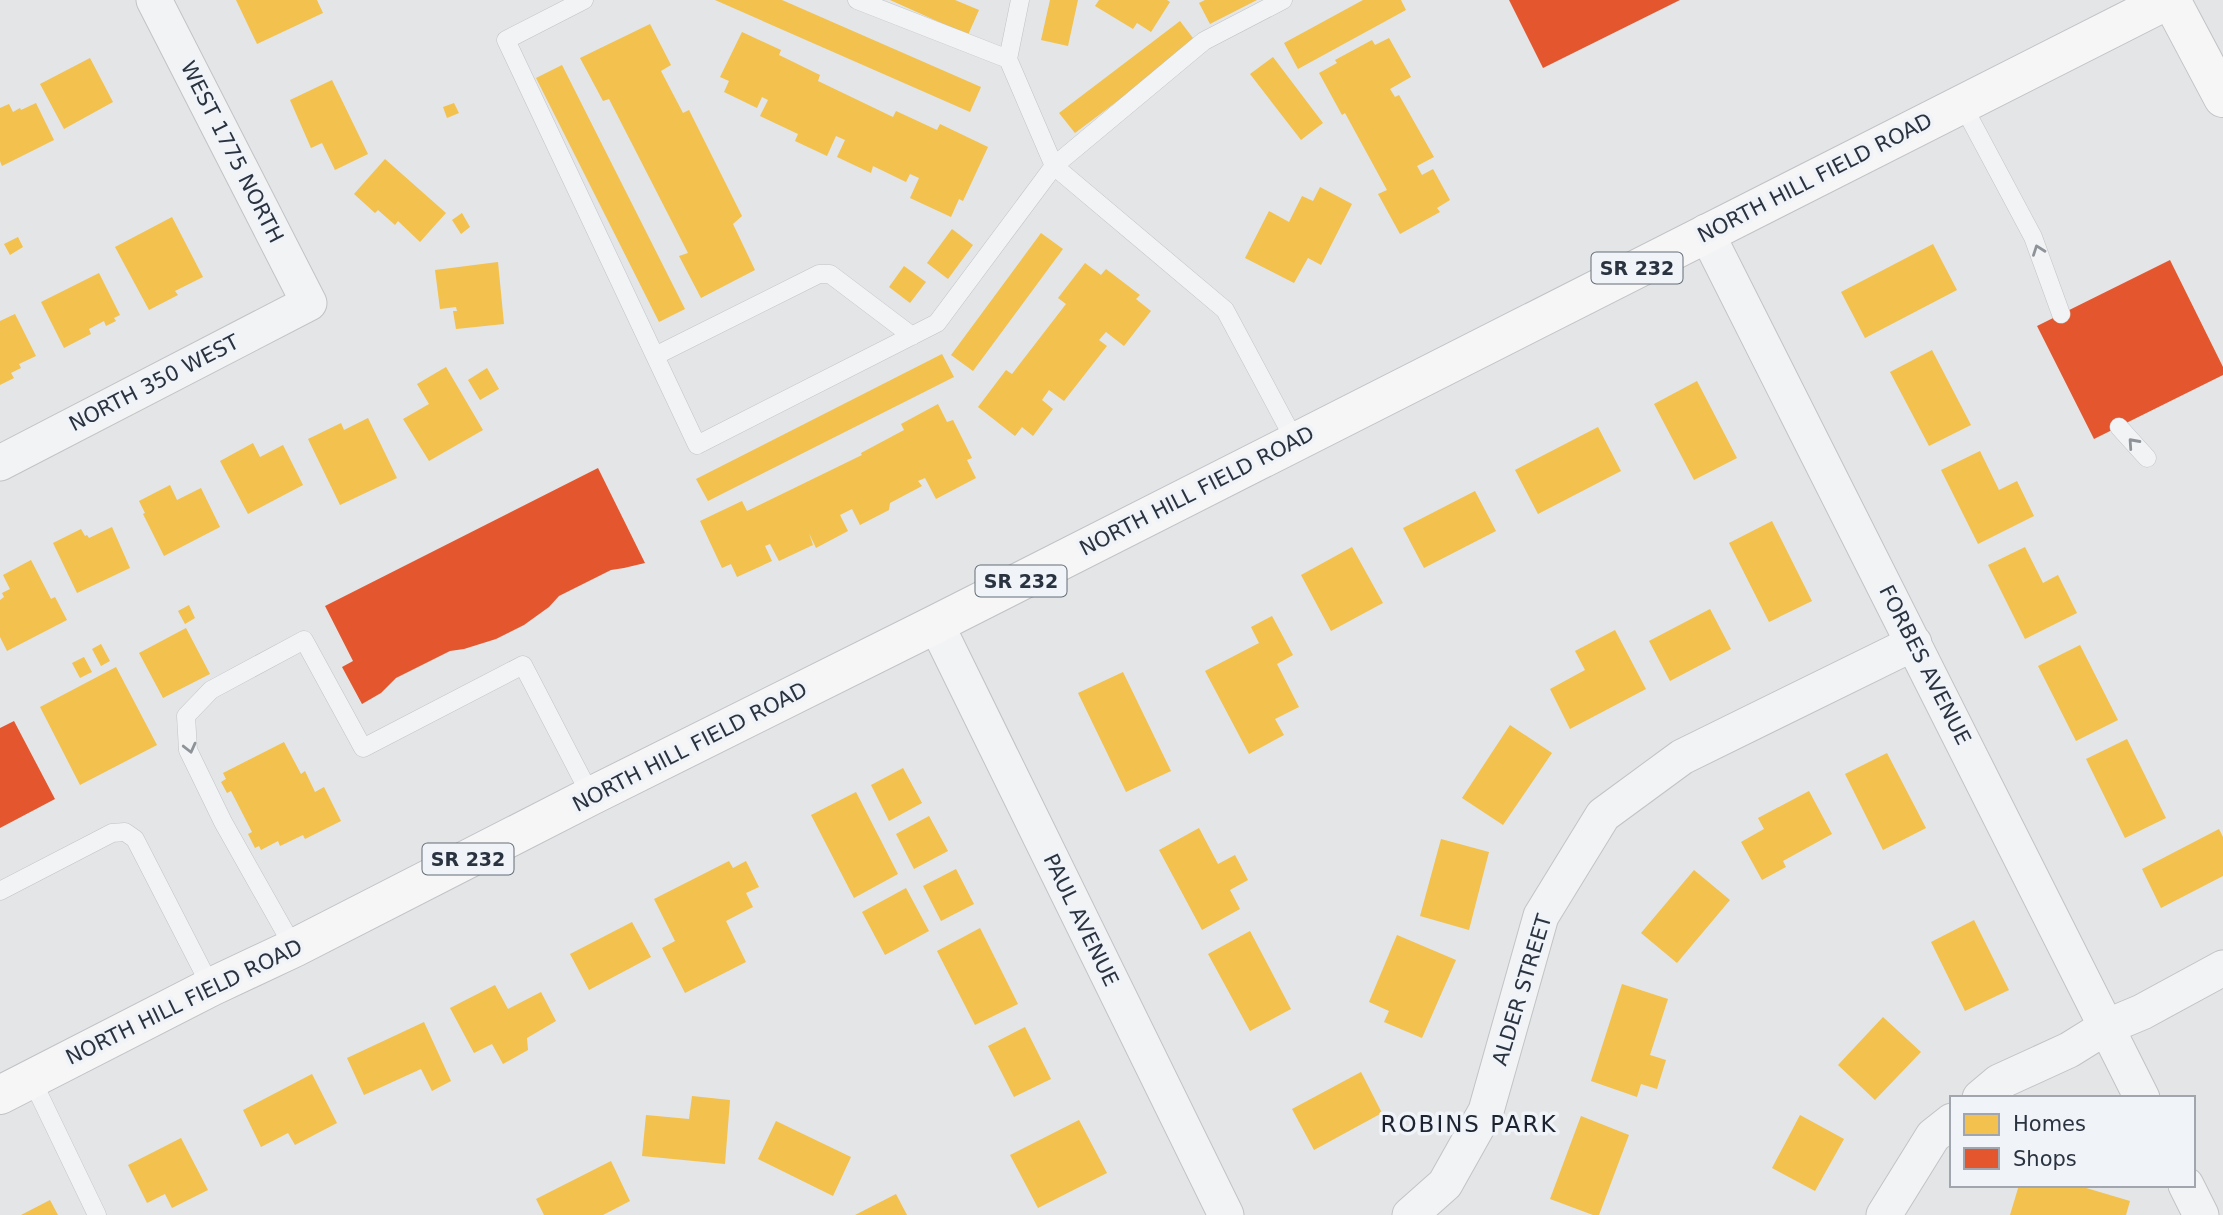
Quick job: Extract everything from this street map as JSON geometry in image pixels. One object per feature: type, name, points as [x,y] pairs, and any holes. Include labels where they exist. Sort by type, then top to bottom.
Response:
[{"type":"main road","points":[[2169,0],[2223,98]]},
{"type":"main road","name":"NORTH HILL FIELD ROAD","points":[[15,1086],[294,948],[2169,0]]},
{"type":"street","name":"WEST 1775 NORTH","points":[[154,0],[309,303]]},
{"type":"street","name":"FORBES AVENUE","points":[[1706,232],[2141,1096]]},
{"type":"street","name":"NORTH 350 WEST","points":[[0,463],[309,303]]},
{"type":"street","name":"PAUL AVENUE","points":[[936,624],[1226,1215]]},
{"type":"street","name":"ALDER STREET","points":[[1410,1215],[1445,1184],[1486,1111],[1541,916],[1603,815],[1682,757],[1914,643]]},
{"type":"street","points":[[1982,1096],[1999,1082],[2069,1050],[2106,1027],[2142,1012],[2223,968]]},
{"type":"street","points":[[1884,1215],[1933,1136],[1950,1123]]},
{"type":"street","points":[[2187,1187],[2201,1215]]},
{"type":"lane","points":[[584,0],[506,40],[697,445],[937,323],[1054,166],[1204,41],[1283,0]]},
{"type":"lane","points":[[857,0],[1008,59]]},
{"type":"lane","points":[[1020,0],[1008,59],[1054,166],[1225,310],[1295,442]]},
{"type":"lane","points":[[1962,103],[2033,237],[2061,314]]},
{"type":"lane","points":[[655,356],[819,274],[830,274],[912,336]]},
{"type":"lane","points":[[2119,427],[2147,458]]},
{"type":"lane","points":[[294,948],[223,822],[188,750],[186,716],[211,690],[304,640],[363,748],[523,665],[591,796]]},
{"type":"lane","points":[[0,891],[112,833],[125,832],[135,839],[211,988]]},
{"type":"lane","points":[[15,1086],[97,1215]]},
{"type":"building: Homes","points":[[236,0],[317,0],[323,13],[257,44]]},
{"type":"building: Homes","points":[[715,0],[782,0],[981,87],[970,112]]},
{"type":"building: Homes","points":[[890,0],[955,0],[979,10],[968,35]]},
{"type":"building: Homes","points":[[1050,0],[1078,0],[1068,46],[1041,40]]},
{"type":"building: Homes","points":[[1099,0],[1170,2],[1151,32],[1137,23],[1133,29],[1095,6]]},
{"type":"building: Homes","points":[[1205,0],[1257,0],[1210,24],[1199,3]]},
{"type":"building: Homes","points":[[1363,0],[1401,0],[1406,10],[1298,69],[1284,43]]},
{"type":"building: Homes","points":[[1180,21],[1196,42],[1075,133],[1059,113]]},
{"type":"building: Homes","points":[[650,24],[671,65],[661,71],[683,113],[689,110],[742,216],[733,224],[755,270],[701,298],[679,256],[688,253],[609,99],[603,101],[580,58]]},
{"type":"building: Homes","points":[[742,32],[781,50],[779,55],[820,75],[818,81],[893,117],[896,111],[937,130],[940,124],[988,147],[963,201],[959,199],[951,217],[910,198],[919,178],[910,174],[906,182],[873,166],[871,173],[837,157],[845,140],[836,136],[827,156],[795,141],[798,134],[760,116],[768,100],[762,97],[757,108],[724,92],[729,81],[720,77]]},
{"type":"building: Homes","points":[[1389,38],[1411,77],[1390,89],[1395,97],[1399,95],[1434,157],[1417,166],[1422,175],[1433,169],[1450,200],[1437,208],[1440,212],[1400,234],[1378,194],[1387,190],[1345,113],[1342,115],[1319,73],[1337,63],[1335,60],[1372,40],[1375,45]]},
{"type":"building: Homes","points":[[1273,57],[1323,123],[1301,140],[1250,74]]},
{"type":"building: Homes","points":[[90,58],[113,102],[64,129],[40,84]]},
{"type":"building: Homes","points":[[562,65],[685,309],[659,322],[536,78]]},
{"type":"building: Homes","points":[[332,80],[368,154],[335,170],[322,143],[311,148],[290,100]]},
{"type":"building: Homes","points":[[36,103],[54,140],[2,166],[0,108],[9,104],[13,112]]},
{"type":"building: Homes","points":[[454,103],[459,113],[447,118],[443,107]]},
{"type":"building: Homes","points":[[385,159],[446,213],[420,242],[398,221],[395,225],[378,210],[375,213],[354,194]]},
{"type":"building: Homes","points":[[1320,187],[1352,204],[1321,265],[1308,258],[1294,283],[1245,258],[1269,211],[1289,222],[1302,196],[1313,201]]},
{"type":"building: Homes","points":[[462,213],[470,227],[461,234],[452,220]]},
{"type":"building: Homes","points":[[172,217],[203,277],[175,291],[178,295],[149,310],[115,247]]},
{"type":"building: Homes","points":[[952,229],[973,245],[948,279],[927,263]]},
{"type":"building: Homes","points":[[1041,233],[1063,249],[973,371],[951,355]]},
{"type":"building: Homes","points":[[18,237],[23,247],[10,255],[4,244]]},
{"type":"building: Homes","points":[[1933,244],[1957,290],[1865,338],[1841,292]]},
{"type":"building: Homes","points":[[498,262],[504,324],[456,329],[453,311],[457,311],[456,307],[440,309],[435,270]]},
{"type":"building: Homes","points":[[1085,263],[1101,275],[1106,269],[1140,295],[1136,299],[1151,311],[1124,346],[1106,332],[1099,340],[1107,346],[1064,401],[1049,390],[1042,400],[1053,409],[1033,436],[1022,427],[1015,436],[978,407],[1006,370],[1012,374],[1066,304],[1058,298]]},
{"type":"building: Homes","points":[[904,266],[926,282],[910,303],[889,287]]},
{"type":"building: Homes","points":[[99,273],[120,315],[114,318],[116,321],[106,326],[104,321],[89,329],[91,334],[64,348],[41,302]]},
{"type":"building: Homes","points":[[15,314],[36,356],[19,364],[21,368],[11,373],[14,378],[0,385],[0,321]]},
{"type":"building: Homes","points":[[1932,350],[1971,425],[1929,446],[1890,372]]},
{"type":"building: Homes","points":[[942,354],[954,377],[708,501],[696,479]]},
{"type":"building: Homes","points":[[446,367],[483,430],[429,461],[403,419],[429,404],[417,384]]},
{"type":"building: Homes","points":[[487,368],[499,389],[480,400],[468,380]]},
{"type":"building: Homes","points":[[1697,381],[1737,458],[1694,480],[1654,404]]},
{"type":"building: Homes","points":[[938,404],[947,422],[953,420],[972,458],[967,460],[976,478],[936,499],[925,478],[918,481],[922,486],[890,503],[889,510],[860,525],[852,509],[840,515],[848,531],[816,548],[809,533],[813,545],[779,561],[770,544],[765,546],[772,561],[737,577],[731,564],[722,568],[700,521],[742,501],[747,511],[862,455],[861,453],[904,430],[901,424]]},
{"type":"building: Homes","points":[[368,418],[397,478],[340,505],[308,439],[341,423],[344,430]]},
{"type":"building: Homes","points":[[1598,427],[1621,471],[1538,514],[1515,470]]},
{"type":"building: Homes","points":[[253,443],[260,457],[283,445],[303,485],[248,514],[220,461]]},
{"type":"building: Homes","points":[[1980,451],[1999,490],[2017,481],[2034,516],[1978,544],[1941,470]]},
{"type":"building: Homes","points":[[170,485],[177,500],[201,488],[220,527],[164,556],[139,501]]},
{"type":"building: Homes","points":[[1475,491],[1496,531],[1424,568],[1403,528]]},
{"type":"building: Homes","points":[[1772,521],[1812,601],[1769,622],[1729,543]]},
{"type":"building: Homes","points":[[112,527],[130,568],[77,593],[53,543],[81,529],[89,538]]},
{"type":"building: Homes","points":[[1352,547],[1383,603],[1331,631],[1301,575]]},
{"type":"building: Homes","points":[[2025,547],[2043,583],[2058,575],[2077,613],[2025,639],[1988,565]]},
{"type":"building: Homes","points":[[31,560],[51,599],[55,597],[67,620],[7,651],[0,637],[0,600],[4,597],[2,593],[10,589],[3,575]]},
{"type":"building: Homes","points":[[189,605],[195,618],[185,624],[178,611]]},
{"type":"building: Homes","points":[[1710,609],[1731,649],[1670,681],[1649,641]]},
{"type":"building: Homes","points":[[1272,616],[1293,655],[1277,664],[1299,707],[1275,719],[1284,735],[1249,754],[1205,671],[1259,643],[1251,627]]},
{"type":"building: Homes","points":[[186,628],[210,674],[163,698],[139,653]]},
{"type":"building: Homes","points":[[1615,630],[1646,689],[1570,729],[1550,689],[1585,670],[1575,651]]},
{"type":"building: Homes","points":[[101,644],[110,661],[101,666],[92,649]]},
{"type":"building: Homes","points":[[2080,645],[2118,720],[2076,741],[2038,666]]},
{"type":"building: Homes","points":[[84,657],[92,672],[80,678],[72,663]]},
{"type":"building: Homes","points":[[116,667],[157,745],[80,785],[40,707]]},
{"type":"building: Homes","points":[[1123,672],[1171,771],[1126,792],[1078,693]]},
{"type":"building: Homes","points":[[1510,725],[1552,753],[1503,825],[1462,798]]},
{"type":"building: Homes","points":[[2127,739],[2166,818],[2125,838],[2086,759]]},
{"type":"building: Homes","points":[[284,742],[301,774],[305,771],[315,792],[324,787],[341,821],[305,839],[303,835],[280,846],[278,841],[261,850],[259,846],[255,848],[248,834],[252,832],[231,791],[227,793],[221,782],[226,779],[223,773]]},
{"type":"building: Homes","points":[[1887,753],[1926,828],[1883,850],[1845,774]]},
{"type":"building: Homes","points":[[903,768],[922,803],[889,821],[871,785]]},
{"type":"building: Homes","points":[[1809,791],[1832,834],[1783,861],[1786,867],[1762,880],[1741,842],[1764,829],[1758,818]]},
{"type":"building: Homes","points":[[856,792],[898,874],[854,898],[811,815]]},
{"type":"building: Homes","points":[[929,816],[948,851],[914,869],[896,834]]},
{"type":"building: Homes","points":[[1199,828],[1218,864],[1235,855],[1248,880],[1230,890],[1240,909],[1202,930],[1159,850]]},
{"type":"building: Homes","points":[[2219,829],[2223,837],[2223,876],[2161,908],[2142,869]]},
{"type":"building: Homes","points":[[1441,839],[1489,852],[1469,930],[1420,916]]},
{"type":"building: Homes","points":[[729,861],[733,868],[746,861],[759,887],[746,893],[753,907],[726,921],[746,962],[685,993],[662,948],[675,941],[654,899]]},
{"type":"building: Homes","points":[[956,869],[974,904],[941,921],[923,886]]},
{"type":"building: Homes","points":[[1694,870],[1730,900],[1677,963],[1641,933]]},
{"type":"building: Homes","points":[[906,888],[929,931],[885,955],[862,912]]},
{"type":"building: Homes","points":[[1974,920],[2009,990],[1965,1011],[1931,942]]},
{"type":"building: Homes","points":[[632,922],[651,957],[589,990],[570,954]]},
{"type":"building: Homes","points":[[980,928],[1018,1004],[975,1025],[937,951]]},
{"type":"building: Homes","points":[[1250,931],[1291,1009],[1250,1031],[1208,954]]},
{"type":"building: Homes","points":[[1397,935],[1456,960],[1422,1038],[1384,1022],[1389,1011],[1369,1002]]},
{"type":"building: Homes","points":[[1622,984],[1668,999],[1650,1055],[1666,1060],[1657,1089],[1641,1084],[1637,1097],[1591,1081]]},
{"type":"building: Homes","points":[[495,985],[508,1009],[541,992],[556,1021],[527,1038],[528,1050],[503,1064],[492,1044],[474,1053],[450,1008]]},
{"type":"building: Homes","points":[[1883,1017],[1921,1052],[1875,1100],[1838,1065]]},
{"type":"building: Homes","points":[[424,1022],[451,1081],[432,1091],[421,1069],[364,1095],[347,1058]]},
{"type":"building: Homes","points":[[1025,1027],[1051,1079],[1014,1097],[988,1046]]},
{"type":"building: Homes","points":[[1361,1072],[1382,1113],[1314,1150],[1292,1109]]},
{"type":"building: Homes","points":[[312,1074],[337,1123],[295,1145],[288,1133],[261,1147],[243,1110]]},
{"type":"building: Homes","points":[[692,1096],[730,1100],[725,1164],[642,1156],[646,1115],[689,1119]]},
{"type":"building: Homes","points":[[1800,1115],[1844,1139],[1815,1191],[1772,1168]]},
{"type":"building: Homes","points":[[1581,1116],[1629,1135],[1599,1215],[1550,1199]]},
{"type":"building: Homes","points":[[1079,1120],[1107,1173],[1038,1208],[1010,1155]]},
{"type":"building: Homes","points":[[776,1121],[851,1157],[833,1196],[758,1159]]},
{"type":"building: Homes","points":[[181,1138],[208,1190],[172,1208],[165,1194],[147,1203],[128,1165]]},
{"type":"building: Homes","points":[[611,1161],[630,1201],[603,1215],[544,1215],[536,1199]]},
{"type":"building: Homes","points":[[2018,1187],[2083,1187],[2130,1201],[2126,1215],[2010,1215]]},
{"type":"building: Homes","points":[[896,1194],[907,1215],[855,1215]]},
{"type":"building: Homes","points":[[50,1200],[58,1215],[21,1215]]},
{"type":"building: Shops","points":[[1509,0],[1680,0],[1543,68]]},
{"type":"building: Shops","points":[[2170,260],[2223,367],[2223,375],[2094,439],[2037,326]]},
{"type":"building: Shops","points":[[598,468],[645,563],[611,570],[559,596],[524,625],[496,639],[450,651],[396,678],[381,693],[362,704],[342,667],[353,661],[325,606]]},
{"type":"building: Shops","points":[[14,721],[55,799],[0,828],[0,728]]},
{"type":"district","name":"ROBINS PARK","points":[[1469,1124]]}]
